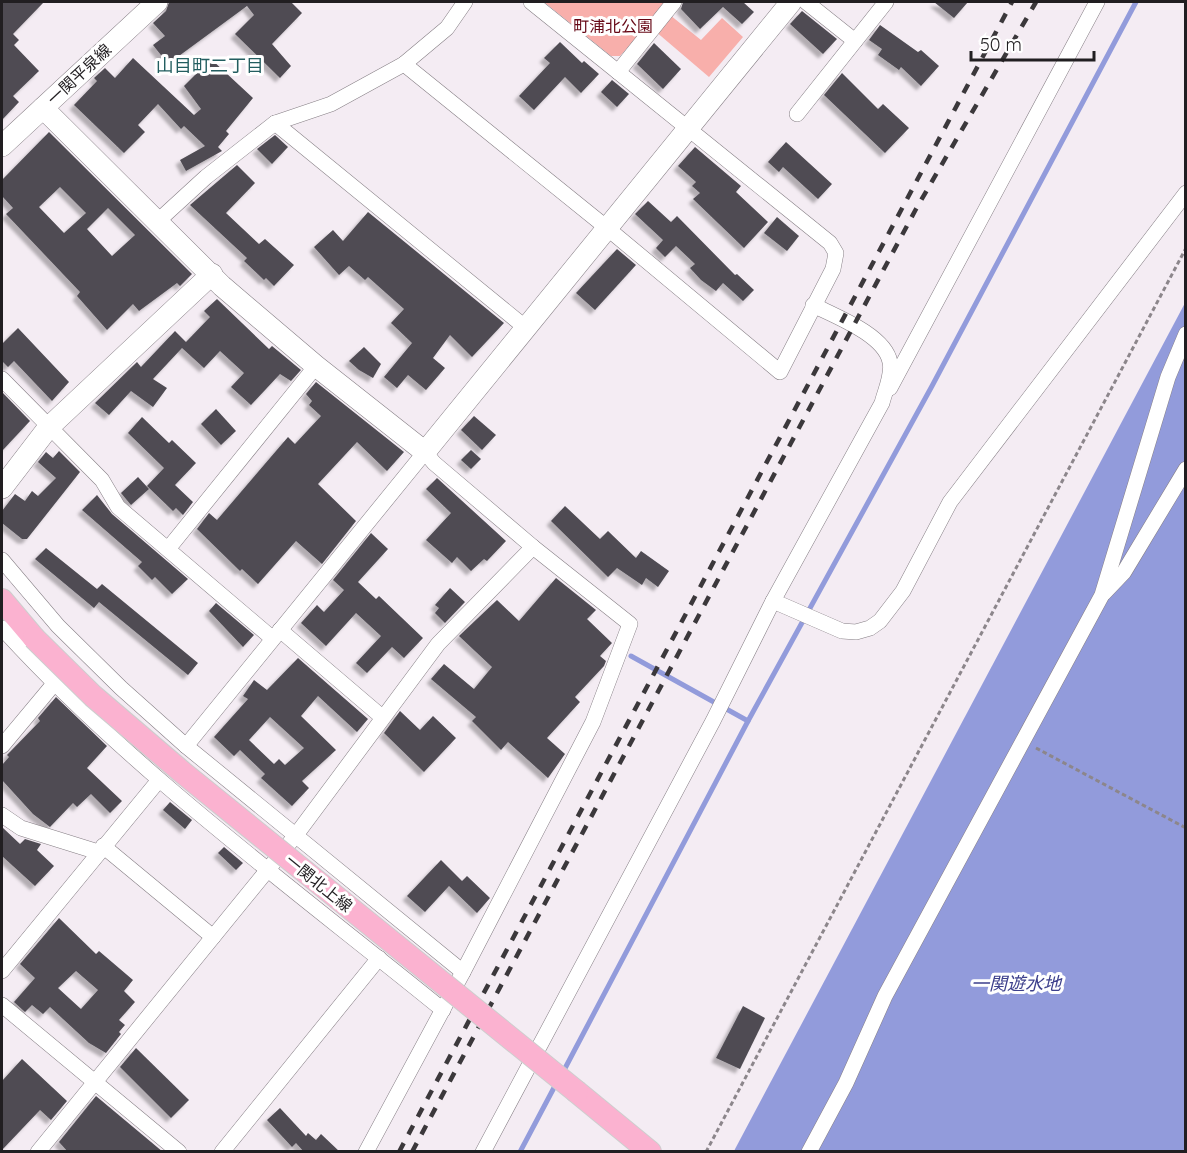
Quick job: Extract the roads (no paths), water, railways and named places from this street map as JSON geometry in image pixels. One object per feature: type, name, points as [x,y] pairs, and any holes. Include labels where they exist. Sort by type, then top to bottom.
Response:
[{"type":"main road","name":"一関北上線","points":[[2,600],[34,638],[93,696],[173,764],[650,1152]]},
{"type":"street","name":"一関平泉線","points":[[2,146],[157,2]]},
{"type":"street","points":[[158,222],[206,177],[275,123],[331,104],[404,64],[447,28],[465,2]]},
{"type":"street","points":[[404,64],[780,372],[833,269],[836,253],[830,243],[531,2]]},
{"type":"street","points":[[618,72],[674,2]]},
{"type":"street","points":[[186,746],[791,2]]},
{"type":"street","points":[[806,2],[855,41]]},
{"type":"street","points":[[797,114],[886,2]]},
{"type":"street","points":[[483,1152],[713,721],[773,601],[1097,2]]},
{"type":"street","points":[[43,108],[222,286],[316,366],[425,452],[434,463],[533,548],[630,624],[593,722],[366,1152]]},
{"type":"street","points":[[275,123],[526,328]]},
{"type":"street","points":[[773,601],[842,631],[856,632],[870,628],[880,621],[903,591],[950,502],[1185,193]]},
{"type":"street","points":[[2,488],[48,428],[212,274]]},
{"type":"street","points":[[813,305],[868,333],[883,348],[890,361],[882,403]]},
{"type":"street","points":[[809,1152],[846,1083],[885,996],[1102,595],[1168,377],[1185,334]]},
{"type":"street","points":[[168,549],[316,366]]},
{"type":"street","points":[[2,380],[102,480],[118,507],[381,717]]},
{"type":"street","points":[[1102,595],[1124,572],[1185,470]]},
{"type":"street","points":[[38,1152],[296,835],[381,717],[438,644],[533,548]]},
{"type":"street","points":[[2,560],[58,626],[121,688],[186,746],[463,972]]},
{"type":"street","points":[[2,628],[53,684],[159,780],[442,1010]]},
{"type":"street","points":[[2,746],[53,684]]},
{"type":"street","points":[[2,971],[159,780]]},
{"type":"street","points":[[2,814],[21,828],[101,849],[213,937]]},
{"type":"street","points":[[222,1152],[379,958]]},
{"type":"street","points":[[2,1005],[96,1080],[179,1152]]},
{"type":"water","name":"一関遊水地","points":[[1185,303],[1185,1151],[734,1151]]},
{"type":"waterway","points":[[562,1074],[748,721],[932,386],[1136,2]]},
{"type":"waterway","points":[[631,656],[748,721]]},
{"type":"waterway","points":[[520,1152],[557,1082]]},
{"type":"railway","points":[[399,1152],[1012,2]]},
{"type":"railway","points":[[412,1152],[916,209],[1036,2]]},
{"type":"district","name":"山目町二丁目","points":[[210,65]]},
{"type":"park label","name":"町浦北公園","points":[[613,26]]}]
